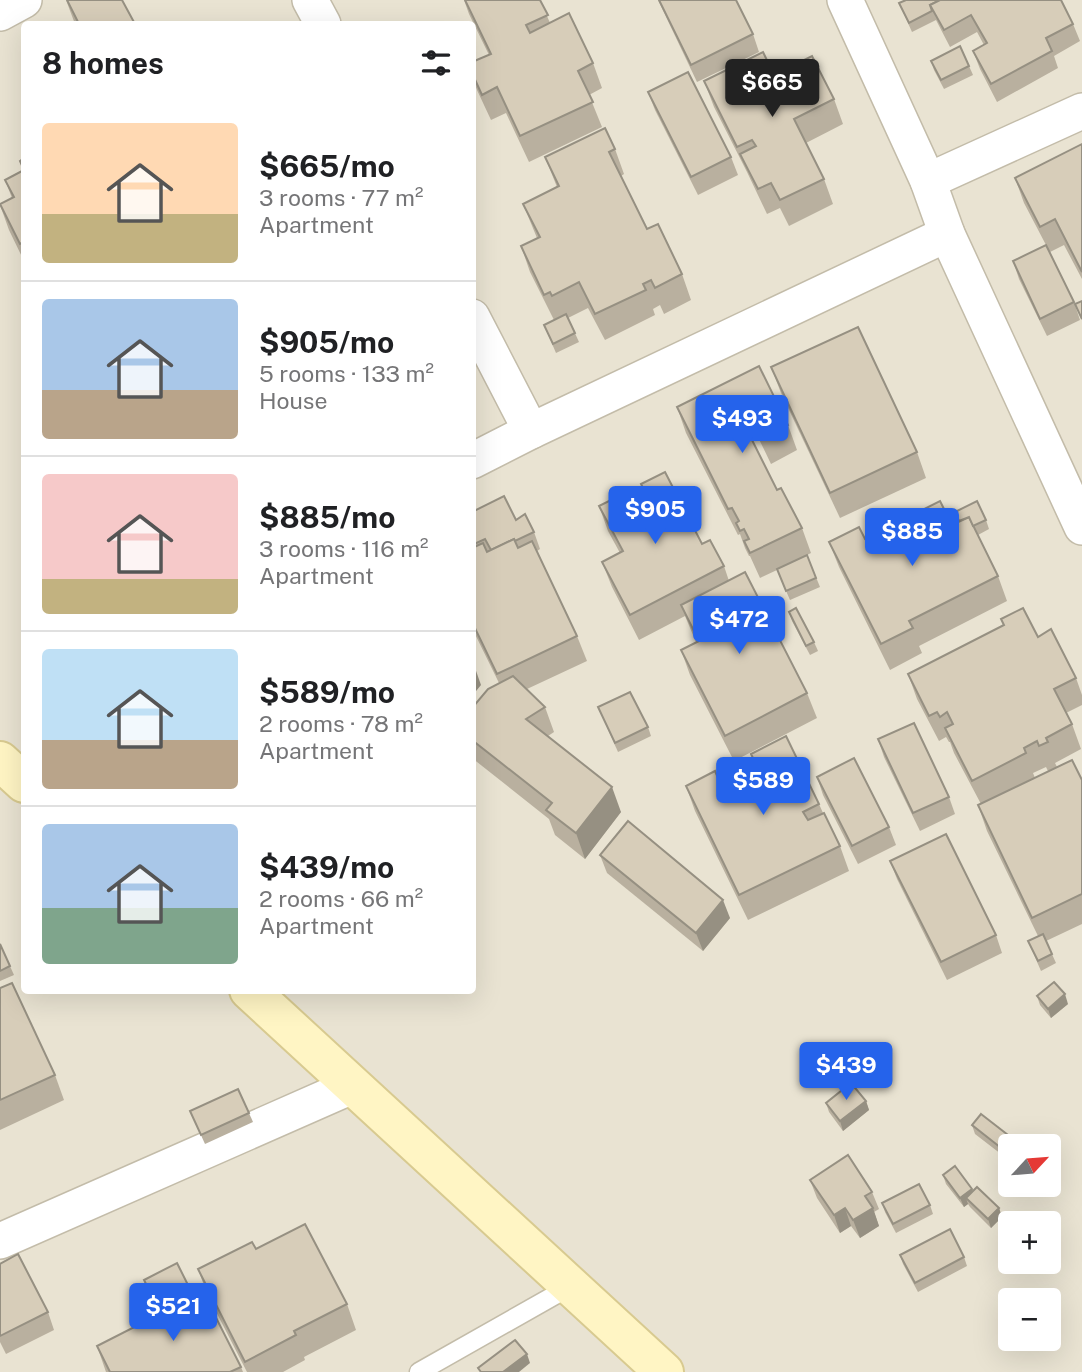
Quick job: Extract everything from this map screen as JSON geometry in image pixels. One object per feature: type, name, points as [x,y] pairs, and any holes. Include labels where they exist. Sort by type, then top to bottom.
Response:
[{"type":"street","points":[[0,13],[24,0]]},
{"type":"street","points":[[310,0],[321,21]]},
{"type":"street","points":[[845,0],[928,181],[947,234],[1082,527]]},
{"type":"street","points":[[928,181],[1082,111]]},
{"type":"street","points":[[476,459],[947,234]]},
{"type":"street","points":[[476,325],[531,431]]},
{"type":"street","points":[[0,761],[21,780]]},
{"type":"street","points":[[253,994],[664,1372]]},
{"type":"street","points":[[0,1241],[352,1086]]},
{"type":"lane","points":[[419,1372],[570,1286]]},
{"type":"shaded area","points":[[0,0],[1082,0],[1082,1372],[0,1372]]},
{"type":"building","points":[[67,0],[122,0],[133,21],[78,21]]},
{"type":"building","points":[[465,0],[540,0],[548,15],[526,25],[530,33],[569,13],[593,63],[578,71],[593,102],[520,136],[497,87],[482,95],[476,82],[476,60],[491,54]]},
{"type":"building","points":[[659,0],[736,0],[753,34],[691,65]]},
{"type":"building","points":[[906,0],[940,0],[930,5],[932,11],[909,23],[899,3]]},
{"type":"building","points":[[940,0],[1061,0],[1073,24],[1046,38],[1052,51],[991,84],[973,51],[987,43],[971,15],[944,30],[930,5]]},
{"type":"building","points":[[960,46],[969,66],[941,80],[931,61]]},
{"type":"building","points":[[763,52],[774,75],[812,56],[834,99],[794,119],[824,179],[780,200],[771,183],[758,189],[740,154],[756,146],[752,140],[737,147],[704,81]]},
{"type":"building","points":[[688,72],[731,157],[691,177],[648,92]]},
{"type":"building","points":[[605,128],[615,149],[609,152],[647,229],[658,224],[682,274],[655,288],[651,280],[643,284],[646,290],[595,314],[579,282],[552,296],[550,292],[544,295],[521,246],[540,237],[523,204],[559,186],[545,157]]},
{"type":"building","points":[[1082,144],[1082,272],[1055,219],[1040,227],[1015,178]]},
{"type":"building","points":[[21,172],[20,244],[0,204],[14,197],[5,180]]},
{"type":"building","points":[[1046,245],[1074,302],[1040,319],[1013,261]]},
{"type":"building","points":[[1082,301],[1082,319],[1075,304]]},
{"type":"building","points":[[566,314],[575,333],[553,344],[544,325]]},
{"type":"building","points":[[858,327],[917,452],[830,493],[771,367]]},
{"type":"building","points":[[759,366],[788,425],[762,439],[749,412],[740,416],[777,490],[781,488],[802,528],[750,553],[744,541],[749,539],[744,529],[740,531],[736,523],[739,521],[732,508],[728,509],[677,407]]},
{"type":"building","points":[[665,472],[702,544],[710,540],[724,566],[630,615],[602,562],[623,551],[599,506],[631,490],[637,503],[648,498],[641,484]]},
{"type":"building","points":[[504,496],[516,520],[525,514],[534,532],[491,550],[485,539],[476,543],[476,510]]},
{"type":"building","points":[[940,501],[952,525],[969,517],[998,576],[909,621],[913,628],[881,644],[829,542],[859,527],[865,539]]},
{"type":"building","points":[[977,501],[986,520],[973,526],[969,517],[959,521],[955,512]]},
{"type":"building","points":[[514,539],[518,548],[532,541],[577,636],[497,674],[476,630],[476,546],[483,543],[487,552]]},
{"type":"building","points":[[807,555],[816,578],[786,591],[777,569]]},
{"type":"building","points":[[745,572],[807,693],[725,736],[681,650],[699,641],[681,605]]},
{"type":"building","points":[[796,608],[814,642],[806,646],[789,612]]},
{"type":"building","points":[[1023,608],[1038,637],[1051,629],[1076,678],[1054,689],[1072,724],[1046,738],[1048,742],[1039,746],[1037,741],[1024,748],[1026,753],[972,781],[945,728],[953,724],[947,712],[940,717],[937,712],[929,716],[908,674],[1004,625],[1001,619]]},
{"type":"building","points":[[513,676],[545,707],[526,719],[612,787],[576,833],[546,810],[552,803],[476,743],[476,703],[488,689]]},
{"type":"building","points":[[630,692],[648,727],[615,743],[598,707]]},
{"type":"building","points":[[914,723],[949,797],[913,813],[878,739]]},
{"type":"building","points":[[786,736],[819,804],[803,812],[808,820],[824,813],[840,846],[739,895],[686,786],[715,771],[718,778],[733,771],[741,788],[747,785],[739,768],[754,760],[751,754]]},
{"type":"building","points":[[854,758],[889,827],[852,846],[817,777]]},
{"type":"building","points":[[1072,760],[1082,780],[1082,894],[1032,918],[978,805]]},
{"type":"building","points":[[628,821],[723,900],[696,933],[600,855]]},
{"type":"building","points":[[946,834],[996,935],[941,962],[890,861]]},
{"type":"building","points":[[1043,934],[1052,954],[1038,961],[1028,941]]},
{"type":"building","points":[[0,944],[10,966],[0,971]]},
{"type":"building","points":[[1054,982],[1065,994],[1048,1009],[1037,996]]},
{"type":"building","points":[[12,983],[55,1075],[0,1100],[0,988]]},
{"type":"building","points":[[851,1083],[866,1101],[840,1121],[826,1103]]},
{"type":"building","points":[[238,1089],[249,1113],[201,1135],[190,1111]]},
{"type":"building","points":[[981,1114],[1007,1134],[998,1134],[998,1146],[972,1125]]},
{"type":"building","points":[[848,1155],[872,1192],[865,1196],[873,1208],[853,1220],[845,1208],[834,1215],[810,1180]]},
{"type":"building","points":[[955,1166],[972,1189],[960,1198],[943,1175]]},
{"type":"building","points":[[919,1184],[930,1205],[893,1224],[882,1203]]},
{"type":"building","points":[[977,1187],[999,1208],[988,1219],[966,1198]]},
{"type":"building","points":[[305,1224],[347,1304],[294,1331],[296,1335],[245,1362],[198,1269],[252,1242],[256,1249]]},
{"type":"building","points":[[950,1229],[964,1257],[915,1283],[900,1255]]},
{"type":"building","points":[[18,1254],[48,1312],[0,1336],[0,1264]]},
{"type":"building","points":[[177,1263],[194,1297],[161,1313],[144,1280]]},
{"type":"building","points":[[203,1292],[241,1367],[230,1372],[110,1372],[97,1346]]},
{"type":"building","points":[[515,1340],[527,1354],[503,1372],[481,1372],[478,1368]]}]
